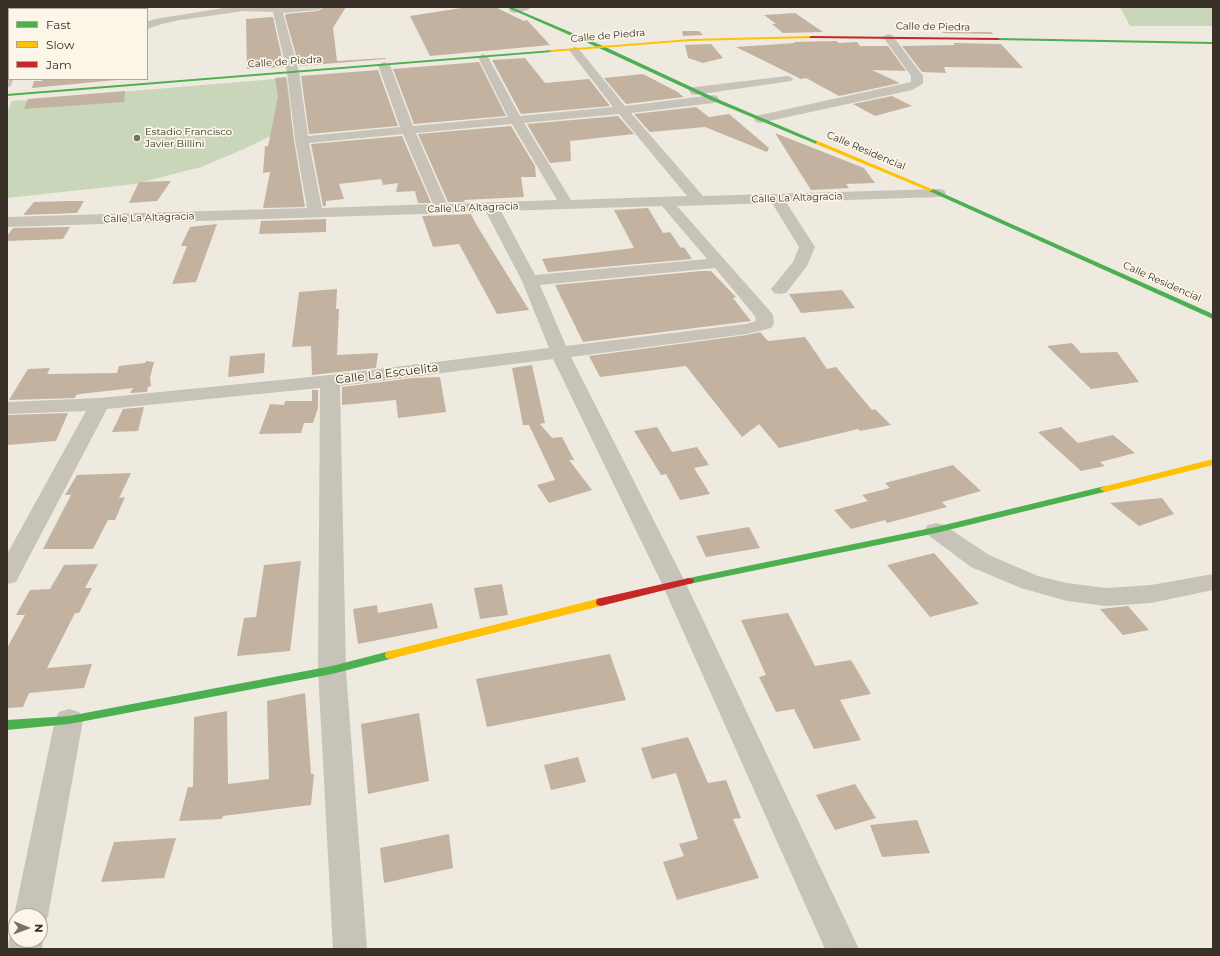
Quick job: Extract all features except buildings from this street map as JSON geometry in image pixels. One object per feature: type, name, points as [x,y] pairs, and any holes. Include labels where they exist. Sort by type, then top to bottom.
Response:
[{"type":"street","points":[[57,8],[77,7]]},
{"type":"street","points":[[148,26],[159,21],[180,17],[244,8],[277,10],[318,7]]},
{"type":"street","points":[[511,8],[527,7]]},
{"type":"street","name":"Calle Residencial","points":[[511,8],[601,47],[713,99],[939,193],[1213,317]]},
{"type":"street","points":[[277,10],[293,72],[302,140],[315,213]]},
{"type":"street","name":"Calle de Piedra","points":[[7,95],[690,40],[843,36],[1213,43]]},
{"type":"street","points":[[760,118],[904,88],[917,83],[917,76],[888,37]]},
{"type":"street","points":[[574,50],[622,110],[700,201]]},
{"type":"street","points":[[483,57],[516,120],[567,205]]},
{"type":"street","points":[[384,65],[408,130],[442,209]]},
{"type":"street","points":[[695,91],[787,79]]},
{"type":"street","points":[[302,140],[622,110],[713,99]]},
{"type":"street","name":"Calle La Altagracia","points":[[7,222],[939,193]]},
{"type":"street","points":[[776,198],[808,247],[801,263],[780,289]]},
{"type":"street","points":[[666,202],[720,263]]},
{"type":"street","points":[[491,207],[530,281],[560,353],[674,584],[842,949]]},
{"type":"street","points":[[530,281],[720,263]]},
{"type":"street","name":"Calle La Escuelita","points":[[7,408],[100,404],[330,381],[747,330],[765,324],[764,315],[720,263]]},
{"type":"street","points":[[330,381],[332,670],[350,949]]},
{"type":"street","points":[[7,576],[100,404]]},
{"type":"street","points":[[7,725],[69,720],[332,670],[674,584],[936,530],[1213,462]]},
{"type":"street","points":[[936,530],[980,561],[1030,582],[1066,592],[1106,596],[1151,594],[1213,582]]},
{"type":"street","points":[[33,908],[69,720]]},
{"type":"green space","points":[[1120,7],[1213,7],[1213,26],[1130,26]]},
{"type":"green space","name":"Estadio Francisco Javier Billini","points":[[287,78],[291,110],[289,127],[244,149],[201,167],[135,184],[7,198],[7,112],[12,101]]},
{"type":"traffic: fast","points":[[508,7],[601,47],[713,99],[818,143]]},
{"type":"traffic: fast","points":[[998,39],[1213,43]]},
{"type":"traffic: fast","points":[[7,95],[551,51]]},
{"type":"traffic: fast","points":[[931,190],[1213,317]]},
{"type":"traffic: fast","points":[[689,581],[936,530],[1105,489]]},
{"type":"traffic: fast","points":[[7,725],[69,720],[332,670],[390,655]]},
{"type":"traffic: slow","points":[[551,51],[690,40],[811,37]]},
{"type":"traffic: slow","points":[[818,143],[931,190]]},
{"type":"traffic: slow","points":[[1105,489],[1213,462]]},
{"type":"traffic: slow","points":[[390,655],[601,602]]},
{"type":"traffic: jam","points":[[811,37],[998,39]]},
{"type":"traffic: jam","points":[[601,602],[689,581]]},
{"type":"place","name":"Estadio Francisco Javier Billini","points":[[137,138]]}]
